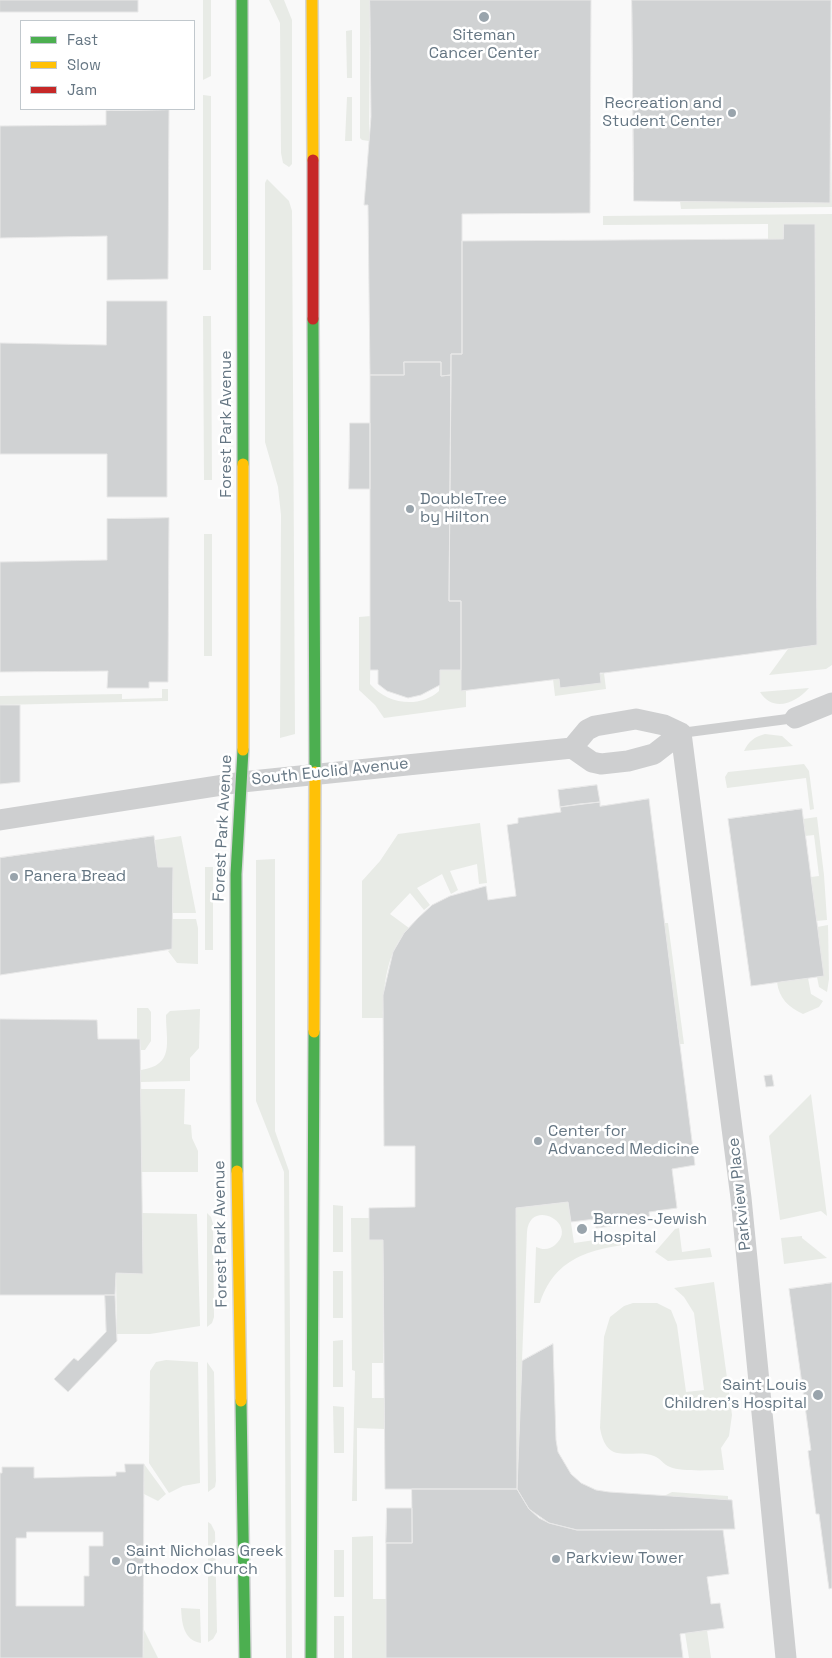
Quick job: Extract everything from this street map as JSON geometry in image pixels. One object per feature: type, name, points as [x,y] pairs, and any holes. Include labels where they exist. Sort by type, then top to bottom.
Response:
[{"type":"main road","name":"Forest Park Avenue","points":[[242,0],[242,782],[236,871],[236,1186],[245,1658]]},
{"type":"main road","points":[[311,1658],[314,774],[312,0]]},
{"type":"street","points":[[795,718],[832,704]]},
{"type":"street","points":[[636,719],[664,725],[681,732],[654,754],[628,761],[601,764],[592,762],[572,748],[587,730],[595,726],[636,719]]},
{"type":"street","name":"Parkview Place","points":[[681,732],[740,1189],[786,1658]]},
{"type":"street","name":"South Euclid Avenue","points":[[0,820],[242,782],[572,748]]},
{"type":"lane","points":[[681,732],[795,718]]},
{"type":"shaded area","points":[[203,0],[211,0],[211,76],[203,80]]},
{"type":"shaded area","points":[[269,0],[284,0],[292,20],[292,164],[289,167],[283,163],[281,153],[280,23]]},
{"type":"shaded area","points":[[360,0],[370,0],[369,141],[360,138]]},
{"type":"shaded area","points":[[352,30],[352,78],[347,78],[346,31]]},
{"type":"shaded area","points":[[203,95],[211,96],[211,270],[203,270]]},
{"type":"shaded area","points":[[347,97],[352,97],[352,141],[345,141]]},
{"type":"shaded area","points":[[831,134],[832,207],[681,209],[680,201],[830,203]]},
{"type":"shaded area","points":[[267,179],[289,201],[292,211],[295,734],[280,738],[281,515],[278,487],[265,442],[265,183]]},
{"type":"shaded area","points":[[832,214],[832,665],[826,669],[769,675],[788,649],[817,645],[815,224],[784,224],[783,239],[768,239],[768,224],[603,225],[603,216]]},
{"type":"shaded area","points":[[203,316],[211,316],[212,480],[204,480]]},
{"type":"shaded area","points":[[204,534],[212,534],[212,656],[204,656]]},
{"type":"shaded area","points":[[371,616],[370,684],[377,691],[394,700],[403,702],[422,700],[431,697],[439,691],[440,670],[461,670],[461,691],[466,691],[466,707],[384,718],[375,705],[359,690],[359,617]]},
{"type":"shaded area","points":[[604,673],[606,689],[555,696],[553,679],[559,679],[560,688]]},
{"type":"shaded area","points":[[809,688],[798,698],[784,704],[771,702],[760,692]]},
{"type":"shaded area","points":[[162,689],[168,689],[168,701],[0,705],[0,696],[122,694],[122,699],[162,698]]},
{"type":"shaded area","points":[[765,734],[782,736],[793,746],[744,751],[752,740]]},
{"type":"shaded area","points":[[804,764],[809,771],[814,809],[810,810],[806,778],[727,788],[725,777],[728,772]]},
{"type":"shaded area","points":[[817,817],[827,920],[816,921],[811,877],[819,876],[814,835],[805,836],[803,819]]},
{"type":"shaded area","points":[[480,823],[487,883],[479,884],[477,864],[450,871],[458,890],[451,894],[442,874],[417,888],[430,905],[424,910],[410,893],[390,914],[409,928],[395,948],[387,970],[383,1018],[362,1018],[362,881],[380,861],[398,834]]},
{"type":"shaded area","points":[[181,836],[196,913],[173,913],[173,868],[158,867],[155,840]]},
{"type":"shaded area","points":[[275,859],[275,1131],[289,1171],[292,1658],[286,1658],[284,1172],[256,1101],[256,860]]},
{"type":"shaded area","points":[[205,867],[213,867],[213,950],[205,950]]},
{"type":"shaded area","points":[[172,919],[196,919],[198,928],[198,964],[177,963],[168,951],[172,949]]},
{"type":"shaded area","points":[[664,923],[668,923],[684,1044],[680,1044]]},
{"type":"shaded area","points":[[828,925],[829,979],[827,992],[819,987],[817,977],[823,976],[817,927]]},
{"type":"shaded area","points":[[808,978],[811,994],[823,1001],[819,1007],[803,1014],[785,1001],[780,993],[777,982]]},
{"type":"shaded area","points":[[137,1008],[148,1008],[151,1012],[151,1041],[145,1050],[141,1050],[140,1039],[137,1039]]},
{"type":"shaded area","points":[[200,1009],[199,1048],[190,1058],[190,1081],[141,1082],[141,1070],[152,1067],[164,1058],[167,1043],[166,1015],[170,1011]]},
{"type":"shaded area","points":[[141,1089],[185,1089],[184,1124],[191,1125],[192,1138],[198,1151],[198,1172],[141,1172]]},
{"type":"shaded area","points":[[811,1094],[827,1216],[821,1211],[780,1220],[769,1136]]},
{"type":"shaded area","points":[[568,1202],[574,1243],[658,1231],[650,1241],[599,1250],[570,1262],[558,1272],[548,1285],[540,1303],[534,1303],[536,1247],[546,1249],[553,1247],[561,1237],[562,1229],[558,1222],[544,1215],[536,1216],[530,1222],[527,1232],[517,1489],[516,1208]]},
{"type":"shaded area","points":[[333,1205],[343,1206],[343,1252],[333,1252]]},
{"type":"shaded area","points":[[142,1213],[197,1214],[200,1326],[150,1334],[117,1334],[116,1273],[143,1274]]},
{"type":"shaded area","points":[[207,1213],[211,1217],[213,1224],[214,1317],[212,1323],[207,1327]]},
{"type":"shaded area","points":[[351,1218],[369,1218],[369,1240],[383,1240],[383,1363],[372,1363],[372,1398],[384,1398],[384,1429],[357,1428],[357,1501],[352,1501],[355,1371],[352,1370]]},
{"type":"shaded area","points":[[679,1228],[682,1252],[710,1248],[712,1257],[668,1261],[655,1252],[675,1229]]},
{"type":"shaded area","points":[[802,1236],[802,1238],[827,1258],[784,1264],[781,1238]]},
{"type":"shaded area","points":[[333,1271],[343,1271],[343,1318],[333,1318]]},
{"type":"shaded area","points":[[714,1282],[732,1415],[729,1436],[721,1448],[724,1470],[675,1469],[654,1456],[614,1452],[608,1448],[603,1440],[600,1428],[604,1337],[610,1317],[624,1306],[633,1303],[657,1303],[671,1310],[677,1325],[686,1392],[704,1390],[694,1313],[684,1297],[674,1288]]},
{"type":"shaded area","points":[[343,1340],[343,1387],[333,1387],[333,1341]]},
{"type":"shaded area","points":[[166,1360],[198,1362],[200,1483],[183,1486],[169,1493],[149,1463],[150,1371],[156,1362]]},
{"type":"shaded area","points":[[207,1362],[214,1372],[216,1481],[215,1487],[208,1492]]},
{"type":"shaded area","points":[[333,1406],[344,1407],[344,1453],[334,1453]]},
{"type":"shaded area","points":[[144,1464],[166,1494],[158,1501],[144,1494]]},
{"type":"shaded area","points":[[672,1492],[728,1496],[728,1500],[664,1496]]},
{"type":"shaded area","points":[[208,1522],[215,1532],[217,1632],[213,1639],[208,1642]]},
{"type":"shaded area","points":[[373,1536],[373,1599],[386,1599],[386,1658],[352,1658],[352,1537]]},
{"type":"shaded area","points":[[334,1550],[344,1550],[344,1597],[334,1597]]},
{"type":"shaded area","points":[[181,1608],[200,1609],[201,1643],[187,1635],[183,1625]]},
{"type":"shaded area","points":[[334,1616],[344,1616],[344,1658],[334,1658]]},
{"type":"shaded area","points":[[144,1630],[158,1658],[143,1658]]},
{"type":"shaded area","points":[[707,1630],[711,1658],[689,1658],[685,1633]]},
{"type":"building","points":[[0,0],[138,0],[138,12],[0,12]]},
{"type":"building","name":"Siteman Cancer Center","points":[[370,0],[591,0],[590,213],[462,214],[462,354],[451,354],[451,375],[441,376],[441,362],[404,362],[404,375],[370,375],[368,205],[364,205],[371,117]]},
{"type":"building","name":"Recreation and Student Center","points":[[632,0],[831,0],[830,203],[634,201]]},
{"type":"building","points":[[169,110],[168,279],[107,280],[107,236],[0,238],[0,126],[106,125],[106,111]]},
{"type":"building","points":[[784,224],[815,224],[817,645],[600,673],[601,683],[560,688],[559,679],[461,691],[461,601],[449,601],[451,354],[462,354],[462,241],[783,239]]},
{"type":"building","points":[[107,301],[167,301],[167,497],[107,497],[107,454],[0,454],[0,343],[106,345]]},
{"type":"building","name":"DoubleTree by Hilton","points":[[404,362],[441,362],[441,376],[451,375],[449,601],[461,601],[461,670],[440,670],[440,685],[421,695],[408,698],[387,691],[378,684],[378,670],[370,670],[370,375],[404,375]]},
{"type":"building","points":[[350,423],[370,423],[370,489],[349,489]]},
{"type":"building","points":[[169,518],[168,682],[149,682],[149,688],[107,688],[108,671],[0,672],[0,562],[107,560],[107,519]]},
{"type":"building","points":[[0,705],[20,705],[20,782],[0,784]]},
{"type":"building","points":[[597,785],[600,802],[560,807],[558,790]]},
{"type":"building","name":"Center for Advanced Medicine","points":[[649,799],[695,1165],[672,1169],[677,1208],[649,1212],[650,1221],[596,1228],[595,1219],[571,1222],[568,1202],[516,1208],[517,1489],[385,1489],[383,1240],[369,1240],[369,1208],[415,1207],[415,1146],[384,1146],[383,995],[393,952],[404,933],[418,918],[432,905],[450,896],[486,886],[488,900],[516,896],[507,825],[518,823],[518,818],[561,812],[560,807],[579,804],[600,802],[600,806]]},
{"type":"building","points":[[802,809],[824,976],[751,986],[728,819]]},
{"type":"building","points":[[154,836],[158,867],[173,867],[172,949],[0,975],[0,858]]},
{"type":"building","points":[[0,1019],[97,1020],[98,1039],[140,1039],[143,1274],[116,1273],[115,1295],[0,1295]]},
{"type":"building","points":[[772,1075],[774,1086],[766,1087],[764,1076]]},
{"type":"building","name":"Saint Louis Children's Hospital","points":[[832,1283],[832,1588],[829,1589],[819,1514],[816,1514],[808,1451],[811,1450],[789,1289]]},
{"type":"building","points":[[105,1295],[115,1295],[117,1341],[68,1392],[54,1379],[74,1358],[78,1361],[106,1332]]},
{"type":"building","points":[[553,1344],[556,1440],[558,1452],[571,1474],[581,1483],[596,1490],[732,1500],[735,1529],[577,1530],[549,1523],[529,1509],[517,1489],[522,1361]]},
{"type":"building","name":"Saint Nicholas Greek Orthodox Church","points":[[125,1464],[144,1464],[143,1658],[0,1658],[0,1473],[2,1473],[2,1467],[34,1467],[34,1478],[116,1476],[116,1472],[125,1472]],"holes":[[[27,1532],[103,1532],[103,1546],[89,1546],[89,1576],[84,1576],[84,1606],[16,1606],[16,1538],[26,1538]]]},
{"type":"building","name":"Parkview Tower","points":[[412,1489],[517,1489],[529,1509],[539,1518],[549,1523],[577,1530],[723,1530],[729,1574],[707,1577],[711,1604],[720,1603],[724,1628],[680,1634],[683,1658],[386,1658],[386,1543],[412,1543]]},
{"type":"building","points":[[387,1508],[412,1508],[412,1543],[386,1543]]},
{"type":"traffic: fast","points":[[242,0],[243,464]]},
{"type":"traffic: fast","points":[[313,319],[315,772]]},
{"type":"traffic: fast","points":[[237,1171],[236,874],[243,750]]},
{"type":"traffic: fast","points":[[311,1658],[314,1032]]},
{"type":"traffic: fast","points":[[241,1401],[245,1658]]},
{"type":"traffic: slow","points":[[312,0],[313,160]]},
{"type":"traffic: slow","points":[[243,464],[243,750]]},
{"type":"traffic: slow","points":[[314,1032],[315,772]]},
{"type":"traffic: slow","points":[[237,1171],[241,1401]]},
{"type":"traffic: jam","points":[[313,160],[313,319]]},
{"type":"place","name":"Siteman Cancer Center","points":[[484,17]]},
{"type":"place","name":"Recreation and Student Center","points":[[732,113]]},
{"type":"place","name":"DoubleTree by Hilton","points":[[410,509]]},
{"type":"place","name":"Panera Bread","points":[[14,877]]},
{"type":"place","name":"Center for Advanced Medicine","points":[[538,1141]]},
{"type":"place","name":"Barnes-Jewish Hospital","points":[[582,1229]]},
{"type":"place","name":"Saint Louis Children's Hospital","points":[[818,1395]]},
{"type":"place","name":"Parkview Tower","points":[[556,1559]]},
{"type":"place","name":"Saint Nicholas Greek Orthodox Church","points":[[116,1561]]}]
